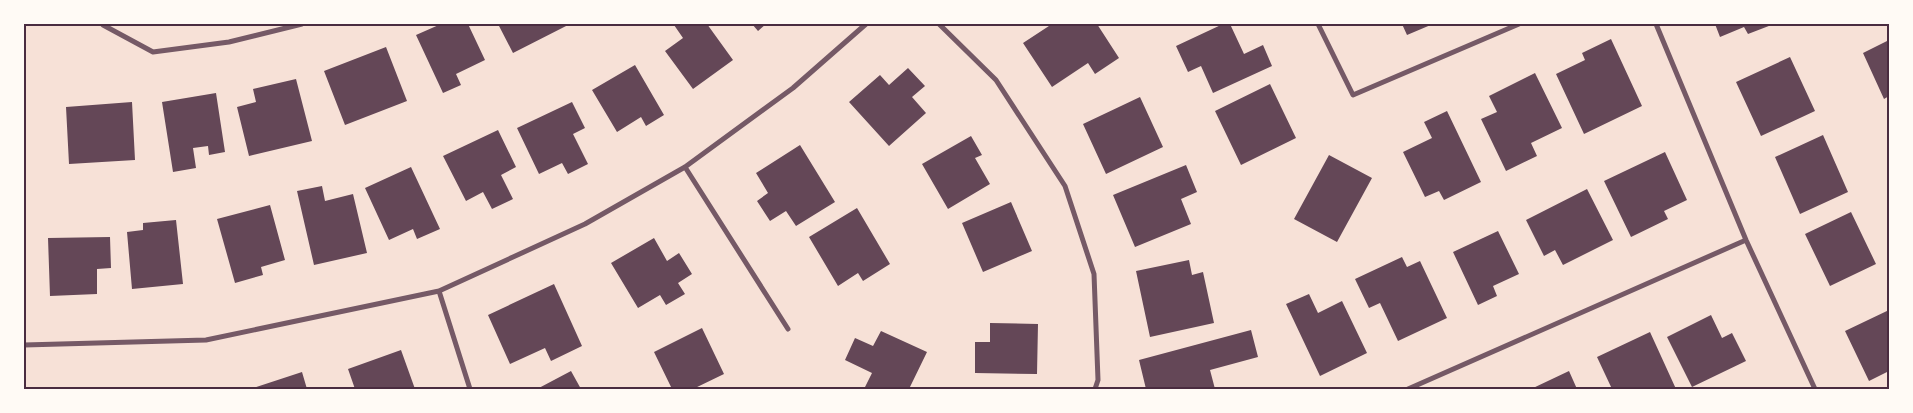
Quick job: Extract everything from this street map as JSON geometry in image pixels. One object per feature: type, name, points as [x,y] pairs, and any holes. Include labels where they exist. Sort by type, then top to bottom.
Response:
[{"type":"street","points":[[102,25],[152,52],[229,42],[302,24]]},
{"type":"street","points":[[24,345],[206,340],[439,291],[585,224],[685,167],[793,88],[866,24]]},
{"type":"street","points":[[939,24],[996,80],[1065,186],[1094,274],[1098,380],[1095,389]]},
{"type":"street","points":[[1318,24],[1353,95],[1519,24]]},
{"type":"street","points":[[1656,24],[1746,240],[1815,389]]},
{"type":"street","points":[[685,167],[788,329]]},
{"type":"street","points":[[1408,389],[1746,240]]},
{"type":"street","points":[[439,291],[470,389]]},
{"type":"building","points":[[441,24],[468,24],[485,60],[456,74],[461,85],[443,93],[416,35]]},
{"type":"building","points":[[498,24],[570,24],[513,53]]},
{"type":"building","points":[[675,24],[707,24],[733,60],[693,89],[665,51],[683,38]]},
{"type":"building","points":[[752,24],[766,24],[758,31]]},
{"type":"building","points":[[1052,24],[1097,24],[1119,58],[1095,74],[1088,63],[1052,87],[1023,43]]},
{"type":"building","points":[[1223,24],[1230,24],[1244,54],[1263,45],[1272,66],[1213,93],[1201,66],[1188,72],[1176,46]]},
{"type":"building","points":[[1402,24],[1433,24],[1407,35]]},
{"type":"building","points":[[1715,24],[1774,24],[1748,34],[1744,27],[1720,37]]},
{"type":"building","points":[[1611,39],[1642,106],[1584,134],[1556,74],[1585,60],[1582,53]]},
{"type":"building","points":[[1889,40],[1889,96],[1884,99],[1863,53]]},
{"type":"building","points":[[386,47],[407,101],[345,125],[324,71]]},
{"type":"building","points":[[1790,57],[1815,111],[1761,136],[1736,82]]},
{"type":"building","points":[[635,65],[664,115],[646,126],[641,117],[617,132],[592,90]]},
{"type":"building","points":[[908,68],[925,86],[912,97],[926,113],[889,146],[849,102],[880,75],[889,85]]},
{"type":"building","points":[[1535,73],[1562,128],[1531,143],[1537,156],[1506,171],[1481,119],[1497,112],[1489,96]]},
{"type":"building","points":[[296,79],[312,141],[249,156],[237,107],[256,102],[253,89]]},
{"type":"building","points":[[1270,84],[1296,138],[1241,165],[1215,111]]},
{"type":"building","points":[[216,93],[225,152],[209,155],[208,146],[193,148],[196,168],[173,172],[162,102]]},
{"type":"building","points":[[1140,97],[1163,147],[1106,174],[1083,124]]},
{"type":"building","points":[[132,102],[135,160],[69,164],[66,107]]},
{"type":"building","points":[[572,102],[585,128],[573,134],[588,164],[568,174],[562,163],[539,174],[517,128]]},
{"type":"building","points":[[1447,111],[1481,182],[1444,200],[1439,191],[1425,197],[1403,152],[1432,138],[1424,122]]},
{"type":"building","points":[[498,130],[516,167],[501,175],[513,199],[492,209],[483,192],[466,201],[443,156]]},
{"type":"building","points":[[1823,135],[1848,192],[1800,214],[1775,157]]},
{"type":"building","points":[[971,136],[982,155],[975,158],[990,184],[948,209],[922,164]]},
{"type":"building","points":[[800,145],[835,202],[796,226],[786,211],[770,221],[757,201],[768,193],[756,173]]},
{"type":"building","points":[[1665,152],[1687,200],[1664,211],[1668,219],[1631,237],[1604,181]]},
{"type":"building","points":[[1329,155],[1372,178],[1337,242],[1294,219]]},
{"type":"building","points":[[1186,165],[1197,192],[1181,199],[1191,224],[1135,247],[1113,195]]},
{"type":"building","points":[[411,167],[440,229],[417,239],[413,229],[389,240],[365,188]]},
{"type":"building","points":[[322,186],[325,201],[353,194],[367,253],[314,265],[297,191]]},
{"type":"building","points":[[1587,189],[1613,240],[1563,265],[1555,250],[1544,256],[1526,220]]},
{"type":"building","points":[[1011,202],[1032,251],[983,272],[962,223]]},
{"type":"building","points":[[270,205],[285,260],[261,267],[263,275],[235,283],[217,219]]},
{"type":"building","points":[[857,208],[890,264],[863,281],[858,273],[838,286],[809,237]]},
{"type":"building","points":[[1851,212],[1876,264],[1830,286],[1805,234]]},
{"type":"building","points":[[176,220],[183,284],[132,289],[127,232],[143,230],[143,223]]},
{"type":"building","points":[[1498,231],[1519,274],[1493,286],[1497,296],[1478,305],[1453,252]]},
{"type":"building","points":[[110,237],[111,268],[97,269],[97,294],[50,296],[48,238]]},
{"type":"building","points":[[654,238],[667,261],[679,253],[692,274],[678,283],[685,294],[666,305],[660,295],[638,308],[611,263]]},
{"type":"building","points":[[1402,257],[1407,267],[1420,261],[1447,318],[1398,341],[1380,303],[1369,308],[1355,279]]},
{"type":"building","points":[[1189,260],[1192,275],[1203,272],[1214,323],[1150,337],[1136,271]]},
{"type":"building","points":[[554,284],[582,346],[551,361],[545,348],[510,364],[488,315]]},
{"type":"building","points":[[1309,294],[1318,313],[1342,301],[1367,353],[1320,376],[1286,304]]},
{"type":"building","points":[[1889,310],[1889,371],[1869,381],[1845,331]]},
{"type":"building","points":[[1711,315],[1722,338],[1732,333],[1746,361],[1692,387],[1667,337]]},
{"type":"building","points":[[990,323],[1038,324],[1037,374],[975,373],[975,342],[990,342]]},
{"type":"building","points":[[702,328],[724,374],[693,389],[672,389],[654,352]]},
{"type":"building","points":[[1251,330],[1258,357],[1210,370],[1215,389],[1146,389],[1139,360]]},
{"type":"building","points":[[881,331],[927,352],[909,389],[869,389],[865,387],[872,373],[845,360],[855,338],[873,346]]},
{"type":"building","points":[[1650,332],[1676,389],[1612,389],[1597,357]]},
{"type":"building","points":[[401,350],[415,389],[355,389],[348,369]]},
{"type":"building","points":[[571,371],[581,389],[537,389]]},
{"type":"building","points":[[1569,371],[1577,389],[1531,389]]},
{"type":"building","points":[[302,372],[307,389],[250,389]]}]
